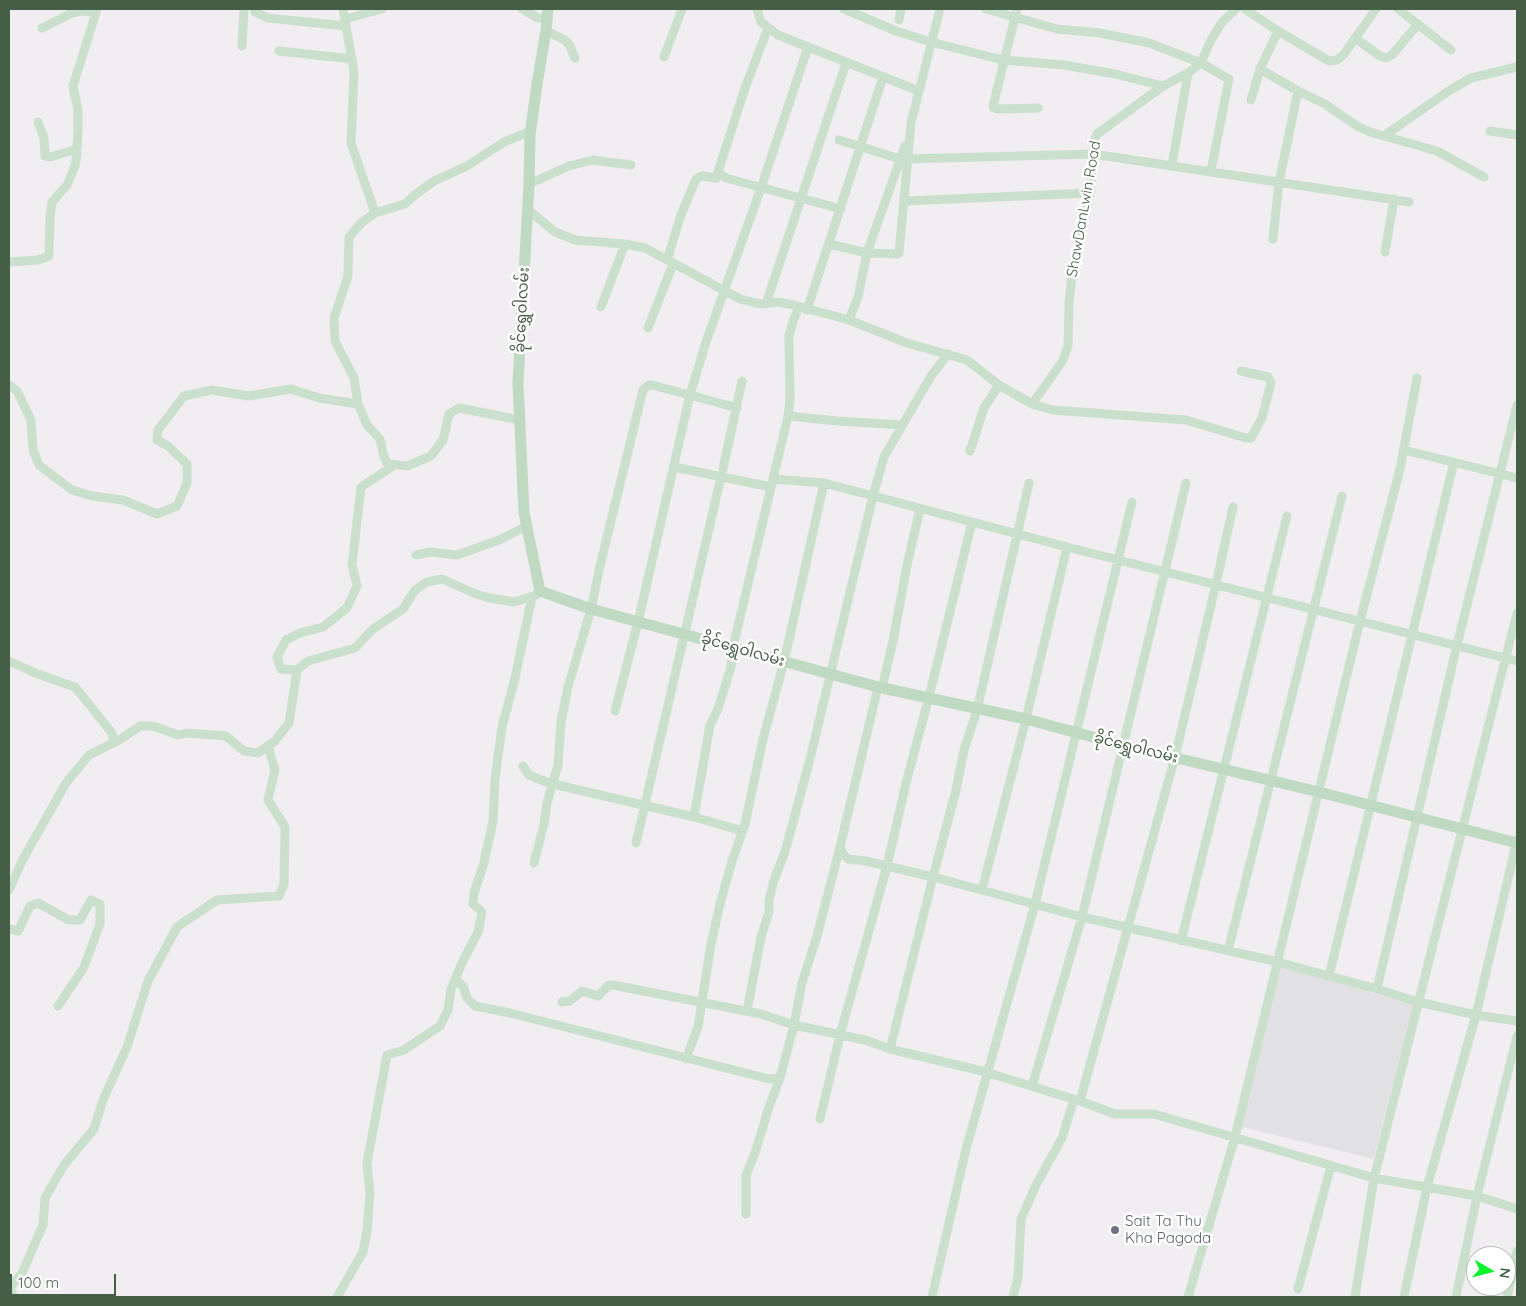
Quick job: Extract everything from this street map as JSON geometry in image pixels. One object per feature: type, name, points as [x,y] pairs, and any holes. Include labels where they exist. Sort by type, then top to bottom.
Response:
[{"type":"street","points":[[242,46],[244,9]]},
{"type":"street","points":[[343,9],[354,72],[351,143],[375,213]]},
{"type":"street","points":[[255,12],[268,18],[345,22],[382,9]]},
{"type":"street","points":[[522,9],[538,18],[548,14]]},
{"type":"street","points":[[664,57],[682,9]]},
{"type":"street","points":[[757,9],[761,22],[778,35],[919,91]]},
{"type":"street","points":[[844,9],[896,31],[1003,60],[1078,67],[1149,81],[1162,86]]},
{"type":"street","points":[[899,20],[901,9]]},
{"type":"street","points":[[829,244],[867,253],[899,253],[904,201],[904,159],[909,131],[940,9]]},
{"type":"street","points":[[986,9],[1016,13],[1057,29],[1100,33],[1149,43],[1201,63],[1228,79],[1211,171]]},
{"type":"street","name":"ShawDanLwin Road","points":[[1032,404],[1062,362],[1068,346],[1074,267],[1090,193],[1092,154],[1097,134],[1162,86],[1188,73],[1201,63],[1211,40],[1222,22],[1236,9]]},
{"type":"street","points":[[1245,9],[1278,31],[1329,60],[1337,60],[1344,54],[1376,9]]},
{"type":"street","points":[[1398,9],[1451,50]]},
{"type":"street","points":[[9,262],[38,260],[49,256],[52,202],[67,185],[73,172],[77,154],[78,110],[73,86],[96,11],[81,10],[55,20],[42,28]]},
{"type":"street","points":[[1016,13],[992,106],[994,108],[1038,108]]},
{"type":"street","name":"ခိုင်ရွှေဝါလမ်း","points":[[548,14],[536,84],[531,130],[518,383],[524,513],[536,594],[880,688],[929,697],[977,710],[1026,720],[1319,792],[1462,830],[1517,842]]},
{"type":"street","points":[[1355,38],[1380,56],[1386,58],[1392,54],[1418,24]]},
{"type":"street","points":[[648,328],[670,262],[681,215],[696,178],[702,176],[716,178],[719,173],[745,88],[768,28]]},
{"type":"street","points":[[546,31],[565,40],[575,58]]},
{"type":"street","points":[[1251,100],[1260,68],[1278,31]]},
{"type":"street","points":[[615,711],[638,622],[690,395],[706,342],[761,188],[808,47]]},
{"type":"street","points":[[280,51],[352,59]]},
{"type":"street","points":[[766,304],[846,63]]},
{"type":"street","points":[[1384,136],[1447,92],[1471,78],[1517,67]]},
{"type":"street","points":[[1260,68],[1298,91],[1325,104],[1357,126],[1437,151],[1484,177]]},
{"type":"street","points":[[1172,165],[1188,73]]},
{"type":"street","points":[[694,817],[710,725],[718,709],[732,667],[733,647],[788,416],[790,401],[789,336],[793,321],[803,308],[829,244],[883,77]]},
{"type":"street","points":[[1273,239],[1279,182],[1298,91]]},
{"type":"street","points":[[38,122],[44,138],[46,156],[50,157],[76,149]]},
{"type":"street","points":[[531,130],[504,142],[466,166],[434,181],[405,204],[375,213],[349,237],[348,276],[334,318],[335,341],[354,378],[358,404],[367,425],[380,439],[384,457],[390,468],[361,487],[352,564],[357,586],[347,608],[323,627],[300,633],[286,640],[277,657],[281,669],[291,670],[308,661],[355,648],[373,629],[403,609],[416,590],[426,582],[442,579],[476,594],[514,602],[536,594]]},
{"type":"street","points":[[1490,131],[1517,136]]},
{"type":"street","points":[[839,140],[904,159],[1092,154],[1409,202]]},
{"type":"street","points":[[849,320],[858,297],[867,253],[904,159]]},
{"type":"street","points":[[529,184],[569,166],[593,160],[631,165]]},
{"type":"street","points":[[719,173],[726,178],[841,210]]},
{"type":"street","points":[[904,201],[1090,193]]},
{"type":"street","points":[[1385,252],[1394,199]]},
{"type":"street","points":[[527,209],[555,232],[575,240],[625,244],[645,248],[740,299],[760,304],[778,302],[849,320],[907,343],[968,360],[1000,385],[1032,404],[1053,410],[1186,420],[1246,438],[1252,438],[1262,418],[1271,383],[1268,377],[1241,370]]},
{"type":"street","points":[[601,307],[625,244]]},
{"type":"street","points":[[747,1012],[761,937],[769,912],[769,900],[774,880],[785,852],[810,759],[873,496],[884,458],[930,376],[948,354]]},
{"type":"street","points":[[1188,1297],[1235,1137],[1360,621],[1404,450],[1417,378]]},
{"type":"street","points":[[636,843],[742,381]]},
{"type":"street","points":[[9,385],[17,391],[31,420],[34,450],[39,465],[72,490],[92,496],[123,500],[157,514],[177,506],[187,483],[187,464],[168,446],[157,440],[158,430],[184,396],[212,390],[249,396],[291,389],[319,398],[358,404]]},
{"type":"street","points":[[534,863],[558,765],[561,722],[568,687],[591,609],[644,390],[649,385],[652,385],[737,408]]},
{"type":"street","points":[[970,451],[984,408],[1000,385]]},
{"type":"street","points":[[1377,989],[1457,646],[1517,405]]},
{"type":"street","points":[[388,464],[407,466],[431,456],[443,440],[449,414],[459,408],[520,420]]},
{"type":"street","points":[[788,416],[904,425]]},
{"type":"street","points":[[1404,450],[1517,478]]},
{"type":"street","points":[[1329,976],[1454,462]]},
{"type":"street","points":[[674,467],[722,473],[772,483],[824,483],[1117,560],[1517,661]]},
{"type":"street","points":[[890,1050],[956,790],[964,750],[977,710],[1029,482]]},
{"type":"street","points":[[686,1059],[698,1026],[711,944],[720,904],[743,831],[763,739],[784,662],[824,483]]},
{"type":"street","points":[[1032,1086],[1082,917],[1186,483]]},
{"type":"street","points":[[1228,951],[1342,496]]},
{"type":"street","points":[[932,1297],[966,1149],[1035,904],[1132,502]]},
{"type":"street","points":[[1013,1297],[1018,1278],[1021,1219],[1036,1185],[1062,1138],[1077,1100],[1129,928],[1175,757],[1233,507]]},
{"type":"street","points":[[746,1214],[746,1175],[780,1078],[794,1025],[802,983],[817,936],[893,641],[907,565],[920,509]]},
{"type":"street","points":[[1181,941],[1287,516]]},
{"type":"street","points":[[820,1119],[840,1035],[888,866],[907,779],[972,522]]},
{"type":"street","points":[[416,555],[430,552],[456,555],[499,540],[527,526]]},
{"type":"street","points":[[982,890],[1026,720],[1067,547]]},
{"type":"street","points":[[337,1297],[363,1252],[370,1194],[368,1163],[387,1055],[404,1050],[440,1026],[448,1010],[451,989],[455,979],[478,932],[482,912],[473,904],[474,892],[483,866],[493,822],[495,779],[502,727],[536,594]]},
{"type":"street","points":[[1355,1297],[1374,1178],[1517,613]]},
{"type":"street","points":[[9,661],[34,673],[75,687],[112,733],[114,742]]},
{"type":"street","points":[[9,890],[23,859],[66,783],[89,754],[114,742],[140,726],[153,726],[178,735],[186,733],[226,736],[244,751],[258,753],[275,741],[289,723],[291,670]]},
{"type":"street","points":[[14,1297],[9,1288],[22,1273],[43,1226],[45,1198],[64,1164],[94,1130],[103,1100],[127,1047],[148,981],[177,927],[217,900],[279,896],[284,884],[285,827],[268,800],[275,770],[268,746]]},
{"type":"street","points":[[523,766],[529,775],[552,784],[694,817],[743,831]]},
{"type":"street","points":[[1404,1297],[1427,1187],[1476,1015],[1517,842]]},
{"type":"street","points":[[840,847],[848,859],[888,866],[1082,917],[1278,962],[1418,1002],[1517,1022]]},
{"type":"street","points":[[9,929],[18,931],[30,906],[38,903],[69,920],[80,920],[91,900],[100,904],[100,924],[84,966],[58,1006]]},
{"type":"street","points":[[455,979],[463,986],[467,998],[475,1006],[510,1013],[769,1079],[780,1078]]},
{"type":"street","points":[[562,1002],[570,1001],[582,991],[598,996],[609,986],[613,985],[702,1002],[794,1025],[865,1040],[890,1050],[987,1073],[1077,1100],[1115,1114],[1154,1114],[1374,1178],[1477,1196],[1517,1209]]},
{"type":"street","points":[[1456,1297],[1477,1196],[1517,1036]]},
{"type":"street","points":[[1298,1289],[1331,1165]]},
{"type":"street","points":[[1507,1297],[1517,1252]]},
{"type":"shaded area","points":[[1280,965],[1414,1005],[1373,1159],[1239,1126]]},
{"type":"place","name":"Sait Ta Thu Kha Pagoda","points":[[1115,1230]]}]
